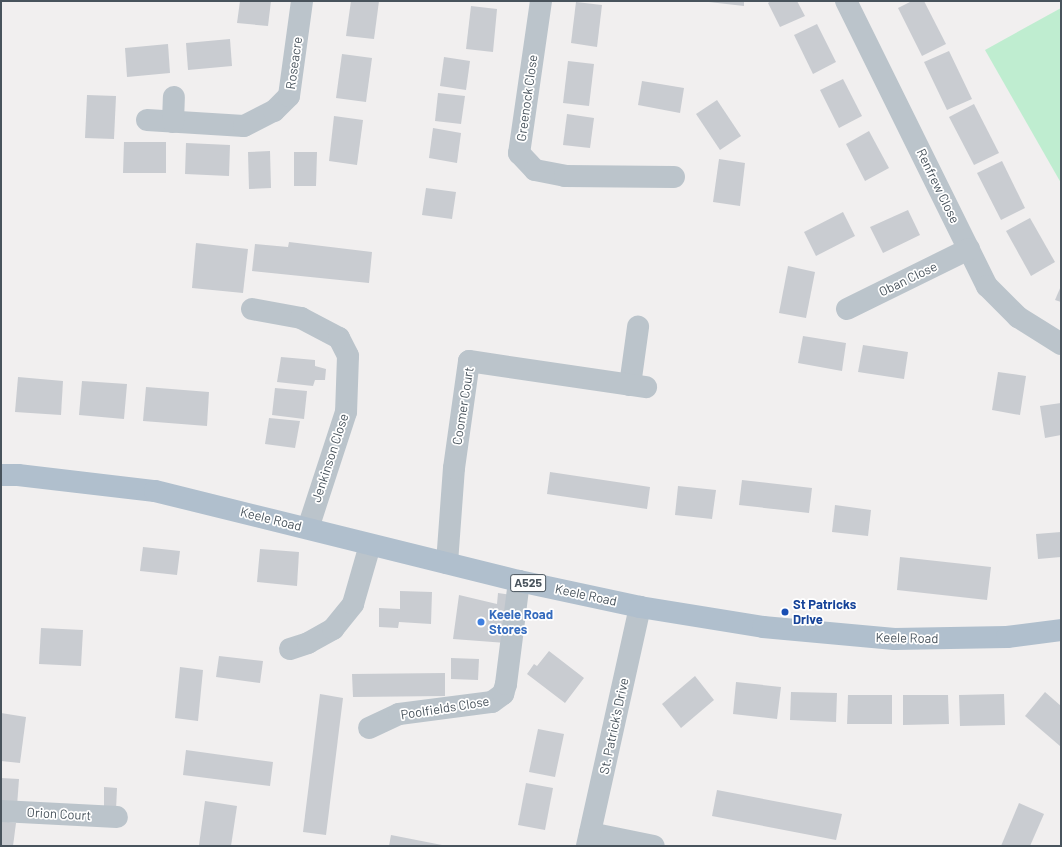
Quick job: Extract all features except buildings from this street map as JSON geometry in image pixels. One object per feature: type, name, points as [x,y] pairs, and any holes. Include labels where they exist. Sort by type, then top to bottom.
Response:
[{"type":"main road","name":"Keele Road","points":[[1,475],[18,475],[155,491],[519,581],[640,607],[763,628],[894,639],[1007,637],[1061,630]]},
{"type":"street","name":"Roseacre","points":[[147,120],[244,126],[274,112],[289,96],[302,1]]},
{"type":"street","name":"Greenock Close","points":[[541,1],[519,153],[535,170],[565,176],[674,177]]},
{"type":"street","name":"Renfrew Close","points":[[846,1],[987,286],[1018,317],[1061,344]]},
{"type":"street","points":[[173,122],[174,97]]},
{"type":"street","name":"Oban Close","points":[[847,309],[969,249]]},
{"type":"street","name":"Jenkinson Close","points":[[252,309],[301,318],[339,338],[348,356],[346,412],[308,528]]},
{"type":"street","name":"Coomer Court","points":[[448,563],[454,468],[469,361],[638,386],[638,327]]},
{"type":"street","points":[[290,649],[308,643],[333,629],[353,604],[370,545]]},
{"type":"street","name":"Poolfields Close","points":[[369,728],[399,714],[492,702],[503,694],[506,684],[519,581]]},
{"type":"street","name":"St. Patrick's Drive","points":[[589,839],[640,607]]},
{"type":"street","name":"Orion Court","points":[[1,811],[118,817]]},
{"type":"street","points":[[589,839],[654,846]]},
{"type":"green space","points":[[1061,8],[1061,183],[985,50]]},
{"type":"place","name":"St Patricks Drive","points":[[785,612]]},
{"type":"place","name":"Keele Road Stores","points":[[481,622]]}]
